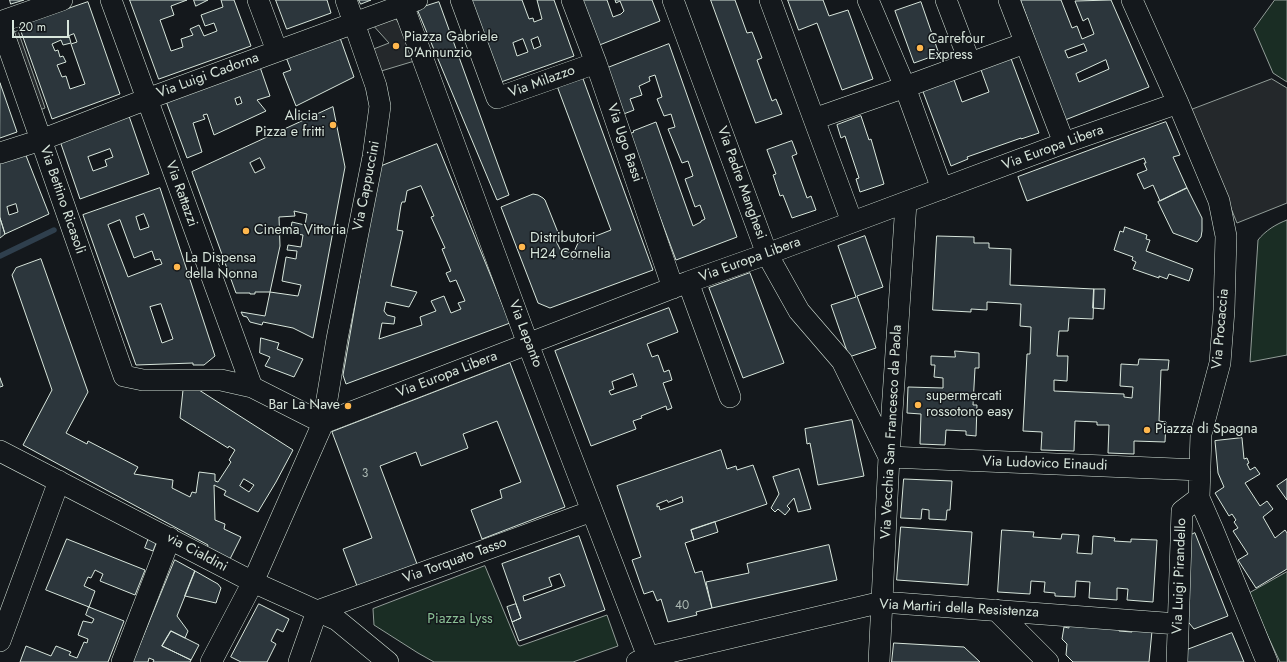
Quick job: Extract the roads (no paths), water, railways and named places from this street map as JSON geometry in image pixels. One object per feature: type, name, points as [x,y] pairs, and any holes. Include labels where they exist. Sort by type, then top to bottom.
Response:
[{"type":"street","points":[[0,23],[62,0]]},
{"type":"street","name":"Via Rattazzi","points":[[111,0],[252,387]]},
{"type":"street","points":[[258,0],[277,51]]},
{"type":"street","name":"Via Cappuccini","points":[[211,662],[253,582],[323,423],[337,339],[373,157],[380,106],[376,86],[346,0]]},
{"type":"street","name":"Via Milazzo","points":[[462,0],[497,98],[596,63]]},
{"type":"street","name":"Via Ugo Bassi","points":[[572,0],[681,285],[730,397]]},
{"type":"street","name":"Via Padre Manghesi","points":[[673,0],[767,254],[799,311],[842,361],[889,457]]},
{"type":"street","points":[[770,0],[852,222]]},
{"type":"street","points":[[868,0],[905,87],[942,189]]},
{"type":"street","points":[[946,0],[970,64]]},
{"type":"street","points":[[1009,0],[1064,143]]},
{"type":"street","name":"Via Procaccia","points":[[1132,0],[1178,103],[1219,201],[1226,236],[1224,315],[1220,363],[1201,434],[1199,498],[1267,662]]},
{"type":"street","name":"Via Luigi Cadorna","points":[[0,153],[41,140],[147,99],[410,3]]},
{"type":"street","name":"Via Lepanto","points":[[410,3],[528,344],[592,511],[645,660]]},
{"type":"street","name":"Via Bettino Ricasoli","points":[[0,23],[124,376],[144,380],[221,380],[252,387]]},
{"type":"street","points":[[814,119],[1025,43]]},
{"type":"street","name":"Via Europa Libera","points":[[323,423],[681,285],[906,203],[1064,143],[1178,103]]},
{"type":"street","name":"Via Vecchia San Francesco da Paola","points":[[879,662],[889,457],[906,203]]},
{"type":"street","points":[[252,387],[323,423]]},
{"type":"street","name":"via Cialdini","points":[[0,451],[253,582],[337,620],[388,662]]},
{"type":"street","name":"Via Ludovico Einaudi","points":[[889,457],[1200,470]]},
{"type":"street","points":[[0,641],[59,481]]},
{"type":"street","name":"Via Luigi Pirandello","points":[[1176,662],[1182,511],[1199,498]]},
{"type":"street","name":"Via Torquato Tasso","points":[[317,611],[592,511]]},
{"type":"street","points":[[122,662],[170,538]]},
{"type":"street","name":"Via Martiri della Resistenza","points":[[645,660],[882,602],[1178,624]]},
{"type":"street","points":[[996,610],[1048,662]]},
{"type":"street","points":[[299,662],[317,611]]},
{"type":"waterway","points":[[0,256],[54,230]]},
{"type":"place","name":"Piazza Gabriele D'Annunzio","points":[[396,46]]},
{"type":"place","name":"Carrefour Express","points":[[920,48]]},
{"type":"place","name":"Alicia - Pizza e fritti","points":[[333,125]]},
{"type":"place","name":"Cinema Vittoria","points":[[246,231]]},
{"type":"place","name":"Distributori H24 Cornelia","points":[[522,247]]},
{"type":"place","name":"La Dispensa della Nonna","points":[[177,267]]},
{"type":"place","name":"supermercati rossotono easy","points":[[918,405]]},
{"type":"place","name":"Bar La Nave","points":[[348,406]]},
{"type":"place","name":"Piazza di Spagna","points":[[1147,430]]},
{"type":"park label","name":"Piazza Lyss","points":[[460,620]]}]
